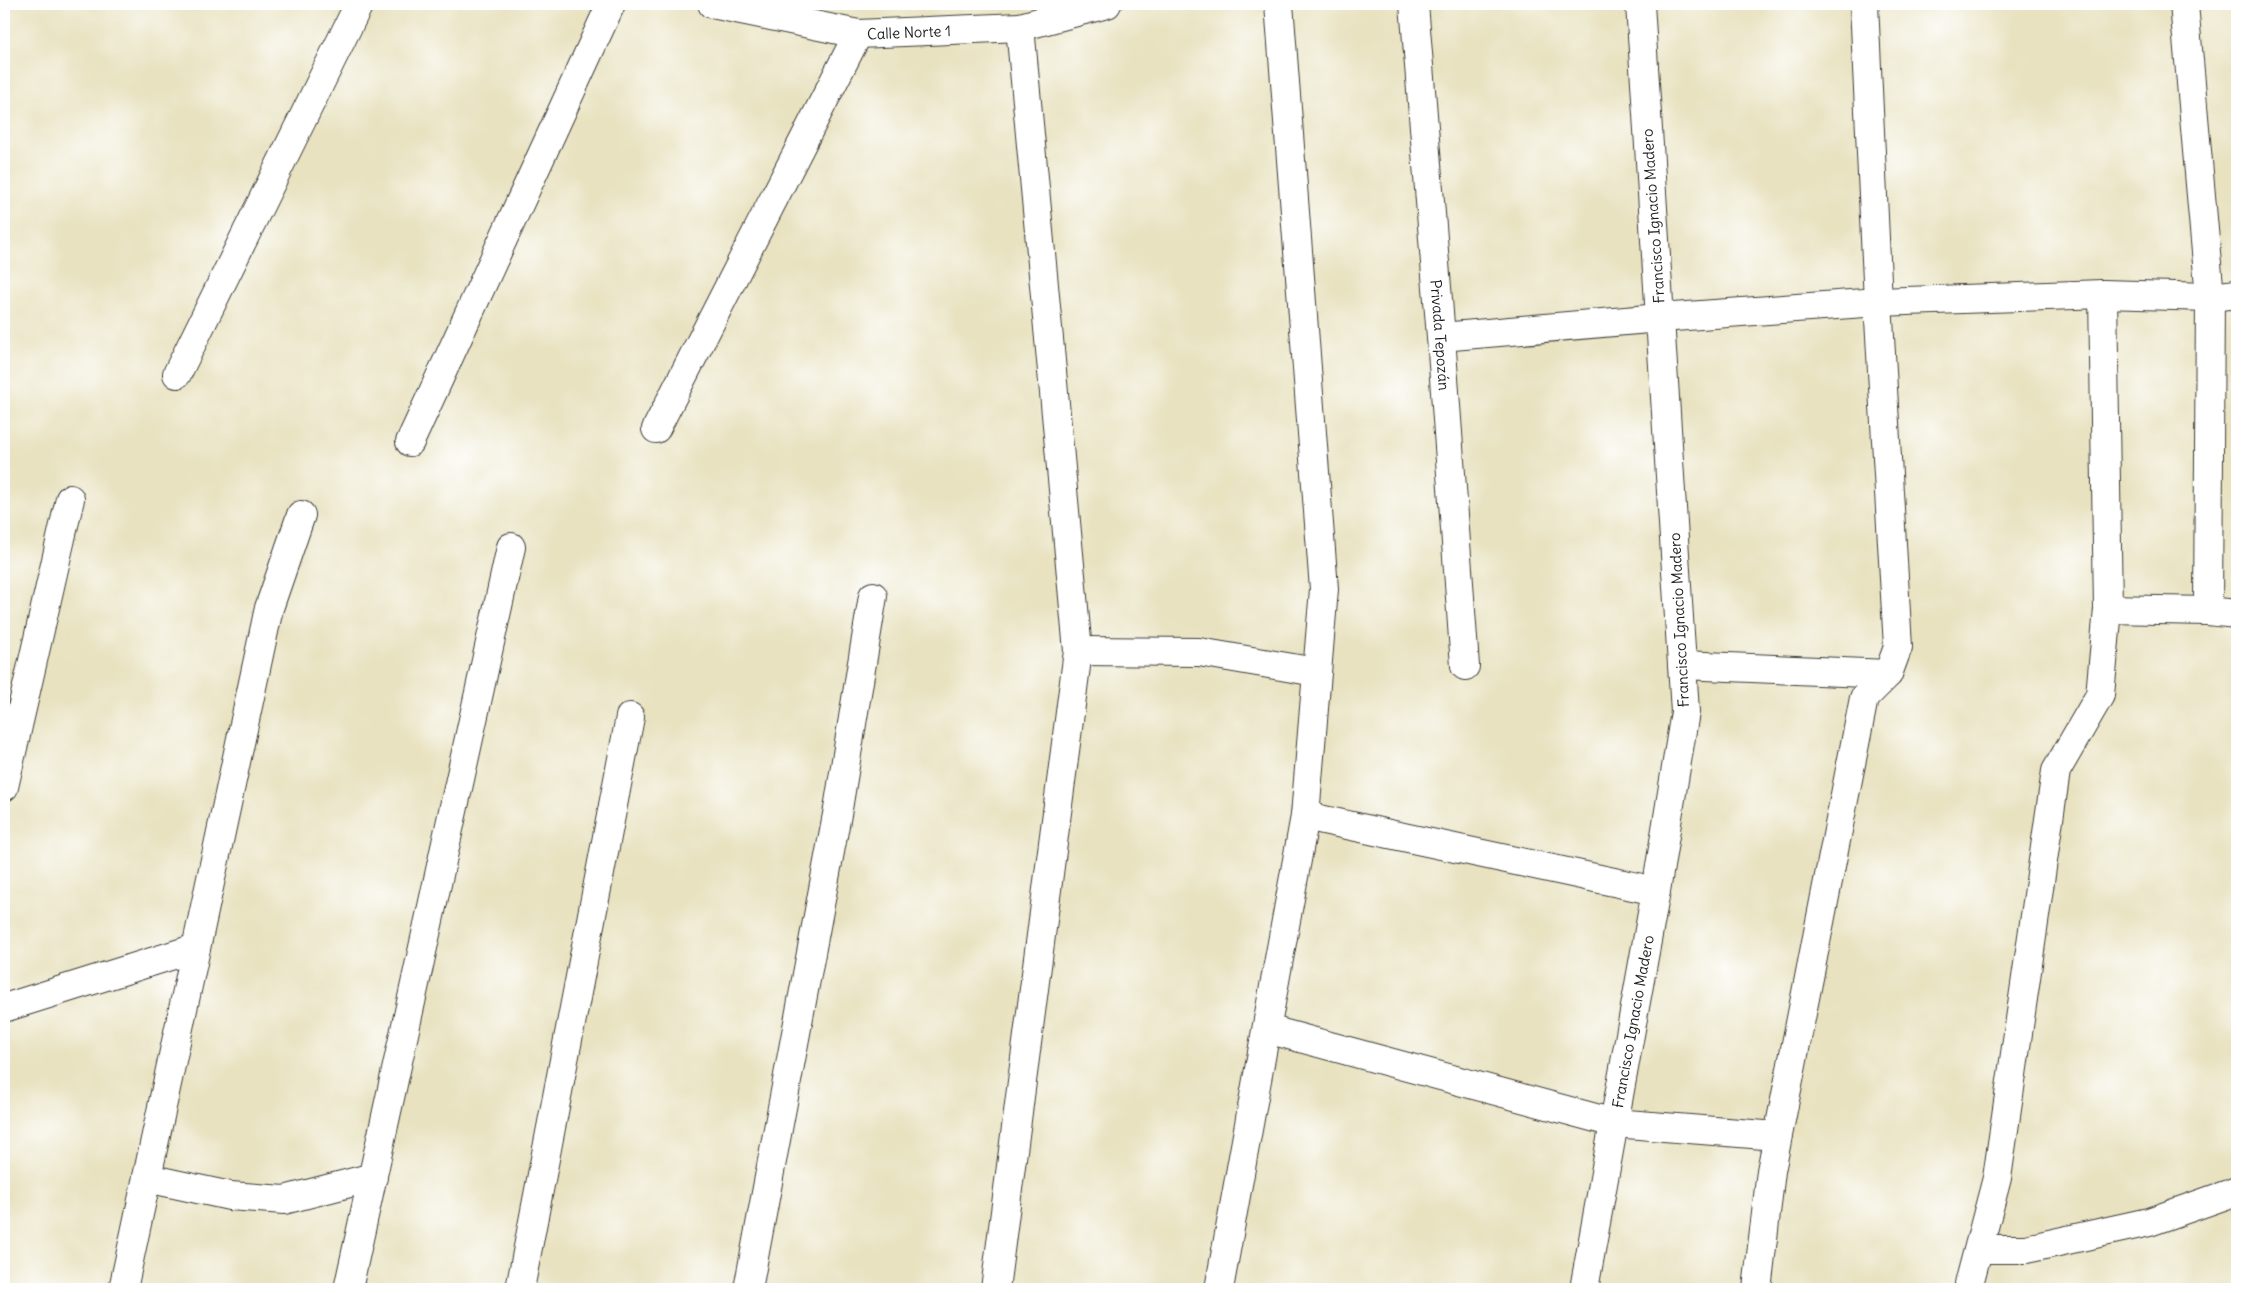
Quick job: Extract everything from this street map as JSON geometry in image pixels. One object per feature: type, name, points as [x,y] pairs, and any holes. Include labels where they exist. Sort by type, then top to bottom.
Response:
[{"type":"street","points":[[177,374],[359,4]]},
{"type":"street","points":[[410,442],[611,4]]},
{"type":"street","name":"Calle Norte 1","points":[[712,4],[858,34],[1020,27],[1107,4]]},
{"type":"street","points":[[1219,1289],[1305,816],[1324,589],[1279,4]]},
{"type":"street","name":"Privada Tepozán","points":[[1414,4],[1465,666]]},
{"type":"street","name":"Francisco Ignacio Madero","points":[[1584,1289],[1656,891],[1685,712],[1640,4]]},
{"type":"street","points":[[1757,1289],[1771,1171],[1864,698],[1888,674],[1898,647],[1878,302],[1864,4]]},
{"type":"street","points":[[2184,4],[2210,297],[2208,611]]},
{"type":"street","points":[[995,1289],[1078,651],[1020,27]]},
{"type":"street","points":[[656,429],[858,34]]},
{"type":"street","points":[[1441,337],[1878,302],[2103,294],[2210,297],[2237,294]]},
{"type":"street","points":[[1967,1288],[1997,1178],[2056,771],[2100,696],[2108,609],[2103,294]]},
{"type":"street","points":[[4,786],[70,499]]},
{"type":"street","points":[[123,1289],[269,608],[301,515]]},
{"type":"street","points":[[348,1289],[511,547]]},
{"type":"street","points":[[748,1289],[838,809],[873,596]]},
{"type":"street","points":[[2108,609],[2208,611],[2237,614]]},
{"type":"street","points":[[1078,651],[1199,652],[1316,672]]},
{"type":"street","points":[[1682,665],[1888,674]]},
{"type":"street","points":[[520,1289],[630,717]]},
{"type":"street","points":[[1305,816],[1656,891]]},
{"type":"street","points":[[4,1008],[196,948]]},
{"type":"street","points":[[1267,1028],[1614,1123],[1778,1136]]},
{"type":"street","points":[[147,1178],[230,1196],[284,1200],[373,1177]]},
{"type":"street","points":[[1979,1249],[2026,1249],[2149,1222],[2237,1192]]}]
